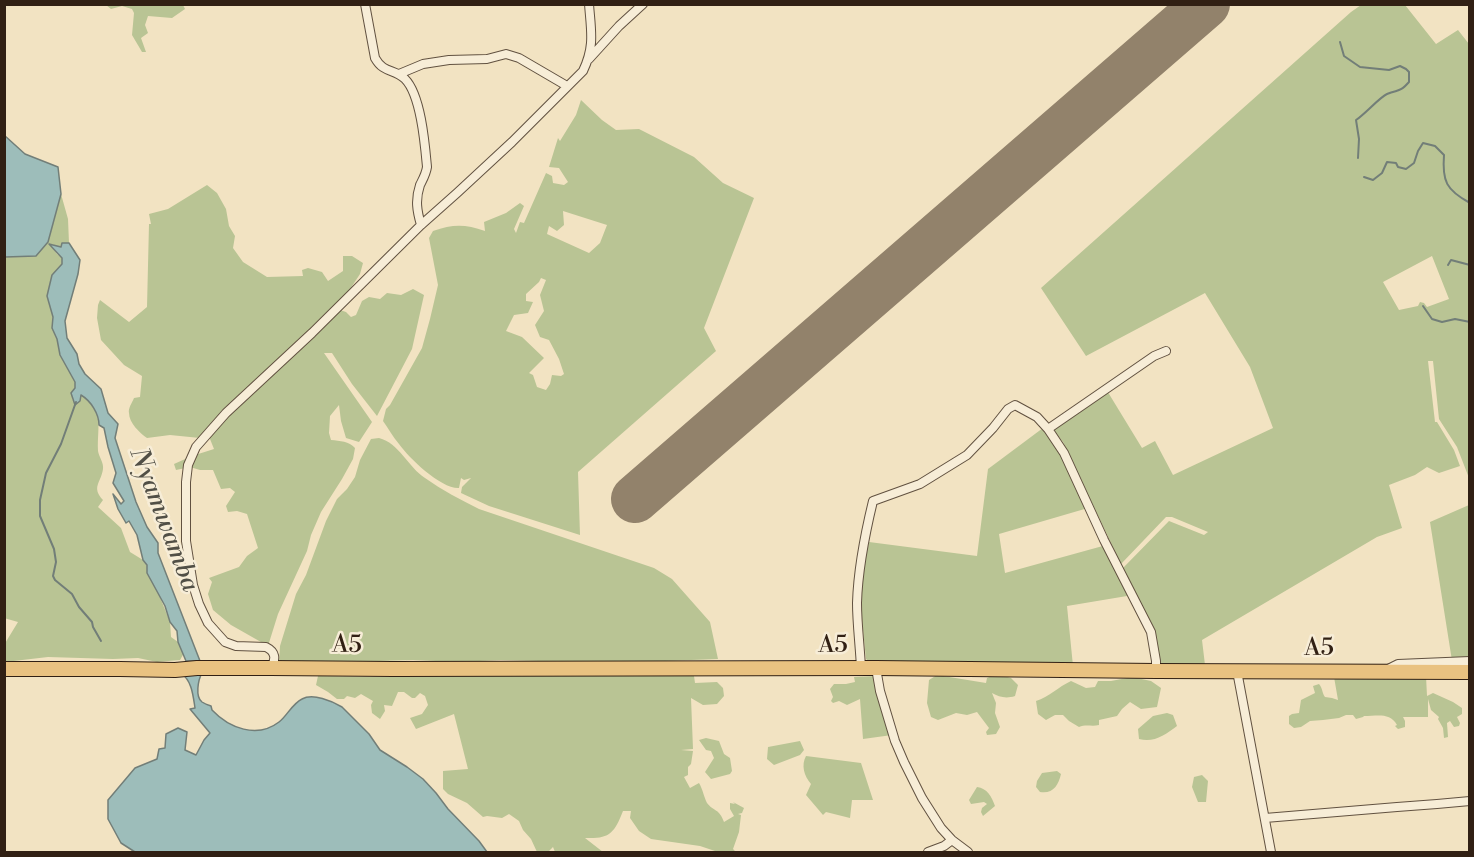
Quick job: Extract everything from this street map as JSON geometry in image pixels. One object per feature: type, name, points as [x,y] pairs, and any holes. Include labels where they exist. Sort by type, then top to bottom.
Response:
[{"type":"highway","name":"A5","points":[[4,669],[876,668],[1470,672]]},
{"type":"street","points":[[364,4],[375,58],[379,66],[407,80],[421,119],[427,171],[419,187],[416,201],[421,225]]},
{"type":"street","points":[[271,668],[274,658],[270,649],[236,646],[225,642],[208,623],[199,604],[190,570],[186,541],[186,483],[188,465],[196,447],[226,414],[421,225],[458,194],[583,71],[592,43],[589,4]]},
{"type":"street","points":[[588,60],[643,4]]},
{"type":"street","points":[[399,74],[423,64],[449,60],[487,59],[507,54],[519,58],[567,86]]},
{"type":"street","points":[[1048,429],[1154,356],[1166,351]]},
{"type":"street","points":[[861,668],[857,603],[863,542],[873,501],[920,484],[967,454],[1008,409],[1015,405],[1037,417],[1065,453],[1104,540],[1150,632],[1156,671]]},
{"type":"street","points":[[1384,671],[1398,664],[1470,661]]},
{"type":"street","points":[[876,668],[880,691],[904,762],[941,828],[968,852]]},
{"type":"street","points":[[1237,671],[1271,852]]},
{"type":"street","points":[[1265,818],[1470,801]]},
{"type":"street","points":[[928,852],[952,840]]},
{"type":"green space","points":[[106,5],[183,5],[185,9],[172,18],[148,16],[145,25],[148,33],[141,38],[146,52],[142,52],[132,35],[134,13],[132,9],[122,6],[111,9]]},
{"type":"green space","points":[[1361,5],[1405,5],[1436,44],[1458,30],[1469,44],[1469,478],[1457,447],[1439,419],[1433,361],[1428,361],[1435,422],[1454,450],[1460,466],[1439,473],[1427,467],[1415,475],[1389,485],[1402,528],[1377,537],[1202,640],[1205,665],[1158,666],[1155,631],[1123,568],[1169,521],[1204,535],[1208,532],[1172,517],[1166,517],[1121,564],[1063,442],[1051,427],[1106,389],[1142,448],[1155,441],[1173,475],[1273,428],[1250,367],[1205,293],[1086,356],[1041,288]],"holes":[[[1432,256],[1449,299],[1427,307],[1420,302],[1418,306],[1399,310],[1383,282]]]},
{"type":"green space","points":[[581,100],[616,130],[639,129],[694,157],[723,183],[754,198],[704,328],[716,351],[578,472],[580,535],[489,506],[461,493],[462,487],[471,478],[464,480],[461,478],[459,488],[443,484],[410,457],[383,421],[386,409],[422,348],[430,319],[438,285],[429,238],[433,231],[459,226],[485,231],[484,222],[506,213],[520,203],[524,206],[514,229],[516,233],[520,222],[524,223],[546,173],[552,176],[553,183],[564,185],[568,182],[559,168],[549,167],[558,138],[560,141],[576,115]],"holes":[[[563,211],[607,225],[600,243],[589,253],[547,234],[549,226],[557,231],[564,225]],[[541,278],[546,280],[540,295],[544,311],[535,325],[540,337],[549,340],[564,374],[552,375],[546,390],[537,387],[533,375],[529,373],[544,358],[522,337],[506,331],[514,315],[528,313],[533,302],[526,301],[526,294]]]},
{"type":"green space","points":[[207,185],[217,193],[226,209],[229,226],[235,236],[233,248],[243,262],[267,277],[303,276],[302,270],[308,268],[322,272],[328,281],[343,271],[343,256],[352,256],[363,263],[360,274],[337,309],[346,312],[351,317],[356,315],[362,301],[369,297],[380,299],[387,293],[401,295],[413,289],[424,295],[412,349],[377,416],[332,353],[324,353],[372,422],[359,442],[346,438],[339,405],[330,416],[331,440],[353,446],[355,448],[353,459],[321,512],[307,551],[278,614],[268,646],[231,625],[213,610],[208,594],[212,582],[209,578],[239,567],[247,556],[258,548],[247,514],[237,511],[228,512],[226,506],[235,492],[230,488],[221,489],[213,470],[190,467],[176,470],[174,464],[214,449],[210,439],[170,435],[147,438],[138,431],[129,417],[129,411],[134,398],[140,397],[142,376],[124,365],[101,340],[97,318],[100,300],[129,322],[147,307],[149,224],[151,224],[149,214],[168,209]]},
{"type":"green space","points":[[61,194],[68,219],[69,243],[63,243],[61,247],[50,244],[62,258],[62,265],[52,275],[47,296],[53,317],[52,328],[60,355],[75,382],[72,398],[75,404],[81,394],[97,414],[98,451],[103,467],[97,488],[103,500],[98,507],[121,528],[130,552],[147,565],[170,622],[171,637],[178,642],[184,653],[180,660],[157,662],[138,658],[48,657],[5,662],[4,645],[18,622],[4,618],[5,257],[36,256],[48,242]]},
{"type":"green space","points":[[1043,428],[1059,449],[1088,508],[999,534],[1005,573],[1110,544],[1133,595],[1067,606],[1073,666],[872,664],[866,659],[860,600],[869,542],[977,556],[988,469]]},
{"type":"green space","points":[[379,438],[398,450],[425,478],[479,509],[654,568],[672,579],[710,622],[718,659],[612,663],[413,660],[279,664],[280,646],[296,594],[306,575],[326,521],[337,499],[355,477],[360,460],[371,439]]},
{"type":"green space","points":[[1469,505],[1469,666],[1453,667],[1430,522]]},
{"type":"green space","points":[[467,673],[551,676],[694,676],[695,683],[717,682],[723,688],[724,696],[717,704],[703,705],[691,698],[693,749],[681,750],[693,751],[688,775],[684,777],[690,788],[699,783],[707,803],[718,812],[724,822],[734,816],[730,803],[735,804],[733,802],[744,808],[742,813],[738,814],[741,815],[739,832],[733,849],[736,852],[718,852],[700,846],[651,839],[639,831],[630,818],[631,811],[623,811],[610,834],[585,838],[603,852],[555,852],[553,847],[548,852],[537,852],[519,821],[509,814],[502,818],[483,817],[467,803],[443,789],[443,771],[468,769],[454,714],[416,729],[410,718],[422,714],[428,705],[425,696],[420,693],[412,698],[404,692],[398,692],[392,706],[384,705],[385,711],[380,719],[372,713],[373,701],[361,694],[355,698],[347,696],[344,699],[337,699],[316,685],[318,676],[392,677]]},
{"type":"green space","points":[[996,674],[1011,678],[1018,685],[1015,696],[1003,697],[992,693],[1000,727],[996,734],[987,735],[989,728],[977,712],[967,715],[956,713],[938,720],[931,717],[927,703],[929,680],[937,675],[986,683],[987,678]]},
{"type":"green space","points":[[876,676],[892,735],[863,739],[860,699],[847,705],[839,701],[833,703],[830,689],[834,684],[855,682],[854,677]]},
{"type":"green space","points":[[1426,676],[1427,696],[1433,693],[1462,708],[1462,714],[1457,717],[1459,726],[1454,727],[1450,721],[1447,723],[1448,737],[1444,738],[1439,717],[1431,710],[1428,699],[1428,717],[1403,717],[1405,727],[1398,729],[1391,718],[1378,715],[1356,719],[1353,715],[1346,715],[1339,718],[1310,721],[1301,727],[1294,728],[1289,724],[1289,716],[1299,713],[1301,700],[1315,693],[1313,686],[1319,684],[1325,697],[1338,700],[1334,677],[1376,679]]},
{"type":"green space","points":[[1132,677],[1151,681],[1161,688],[1157,707],[1141,709],[1130,702],[1117,716],[1099,720],[1099,725],[1079,727],[1063,715],[1055,715],[1046,720],[1038,714],[1036,701],[1071,681],[1086,688],[1095,687],[1098,681]]},
{"type":"green space","points":[[1167,713],[1173,715],[1177,726],[1154,739],[1139,739],[1138,729],[1153,716]]},
{"type":"green space","points":[[706,738],[719,741],[724,754],[730,758],[732,771],[730,774],[711,779],[705,772],[714,758],[711,751],[706,750],[699,740]]},
{"type":"green space","points":[[800,741],[804,750],[800,755],[774,765],[767,759],[768,747]]},
{"type":"green space","points":[[806,756],[861,763],[873,800],[852,800],[850,818],[826,812],[823,815],[806,795],[811,784],[804,770]]},
{"type":"green space","points":[[1057,771],[1061,774],[1054,788],[1048,792],[1040,792],[1036,787],[1042,773]]},
{"type":"green space","points":[[1202,775],[1208,781],[1206,802],[1198,802],[1192,787],[1194,777]]},
{"type":"green space","points":[[977,787],[989,794],[995,806],[983,816],[982,808],[987,804],[984,802],[971,804],[969,800]]},
{"type":"water","points":[[4,135],[25,154],[58,167],[61,194],[48,242],[36,256],[5,257]]},
{"type":"water","points":[[62,243],[69,243],[80,260],[65,321],[67,338],[85,374],[101,389],[108,413],[118,424],[115,438],[136,502],[147,527],[158,543],[158,553],[200,661],[186,661],[178,642],[177,631],[170,622],[165,606],[147,573],[147,565],[143,560],[137,535],[129,521],[126,523],[118,509],[113,494],[121,504],[124,501],[113,483],[116,473],[104,428],[99,425],[96,412],[91,404],[81,395],[80,401],[75,405],[71,393],[75,388],[75,382],[60,355],[52,328],[53,317],[47,296],[52,275],[62,264],[62,258],[49,244],[61,247]]},
{"type":"water","points":[[181,673],[202,673],[198,688],[200,700],[211,706],[212,710],[227,722],[244,729],[262,730],[271,727],[279,722],[298,701],[306,697],[322,698],[342,707],[369,734],[380,750],[423,779],[487,852],[135,852],[121,843],[108,819],[108,800],[135,768],[157,759],[159,749],[165,748],[166,734],[178,728],[187,732],[185,750],[196,755],[210,733],[190,709],[195,708],[193,693],[188,680]]},
{"type":"waterway","points":[[1340,42],[1344,56],[1360,67],[1389,70],[1400,66],[1409,72],[1409,82],[1406,85],[1384,96],[1356,120],[1359,139],[1358,158]]},
{"type":"waterway","points":[[1364,177],[1373,180],[1382,173],[1387,162],[1396,163],[1398,167],[1406,169],[1414,163],[1423,143],[1435,146],[1444,155],[1447,184],[1456,194],[1470,203]]},
{"type":"waterway","points":[[1448,265],[1451,260],[1470,265]]},
{"type":"waterway","points":[[1423,306],[1432,319],[1442,322],[1455,319],[1470,322]]},
{"type":"waterway","points":[[76,402],[61,444],[46,473],[40,500],[40,516],[54,549],[56,562],[53,576],[72,594],[79,607],[92,622],[101,641]]},
{"type":"runway","points":[[635,499],[1206,4]]},
{"type":"water label","name":"Nyamwamba","points":[[163,520]]}]
